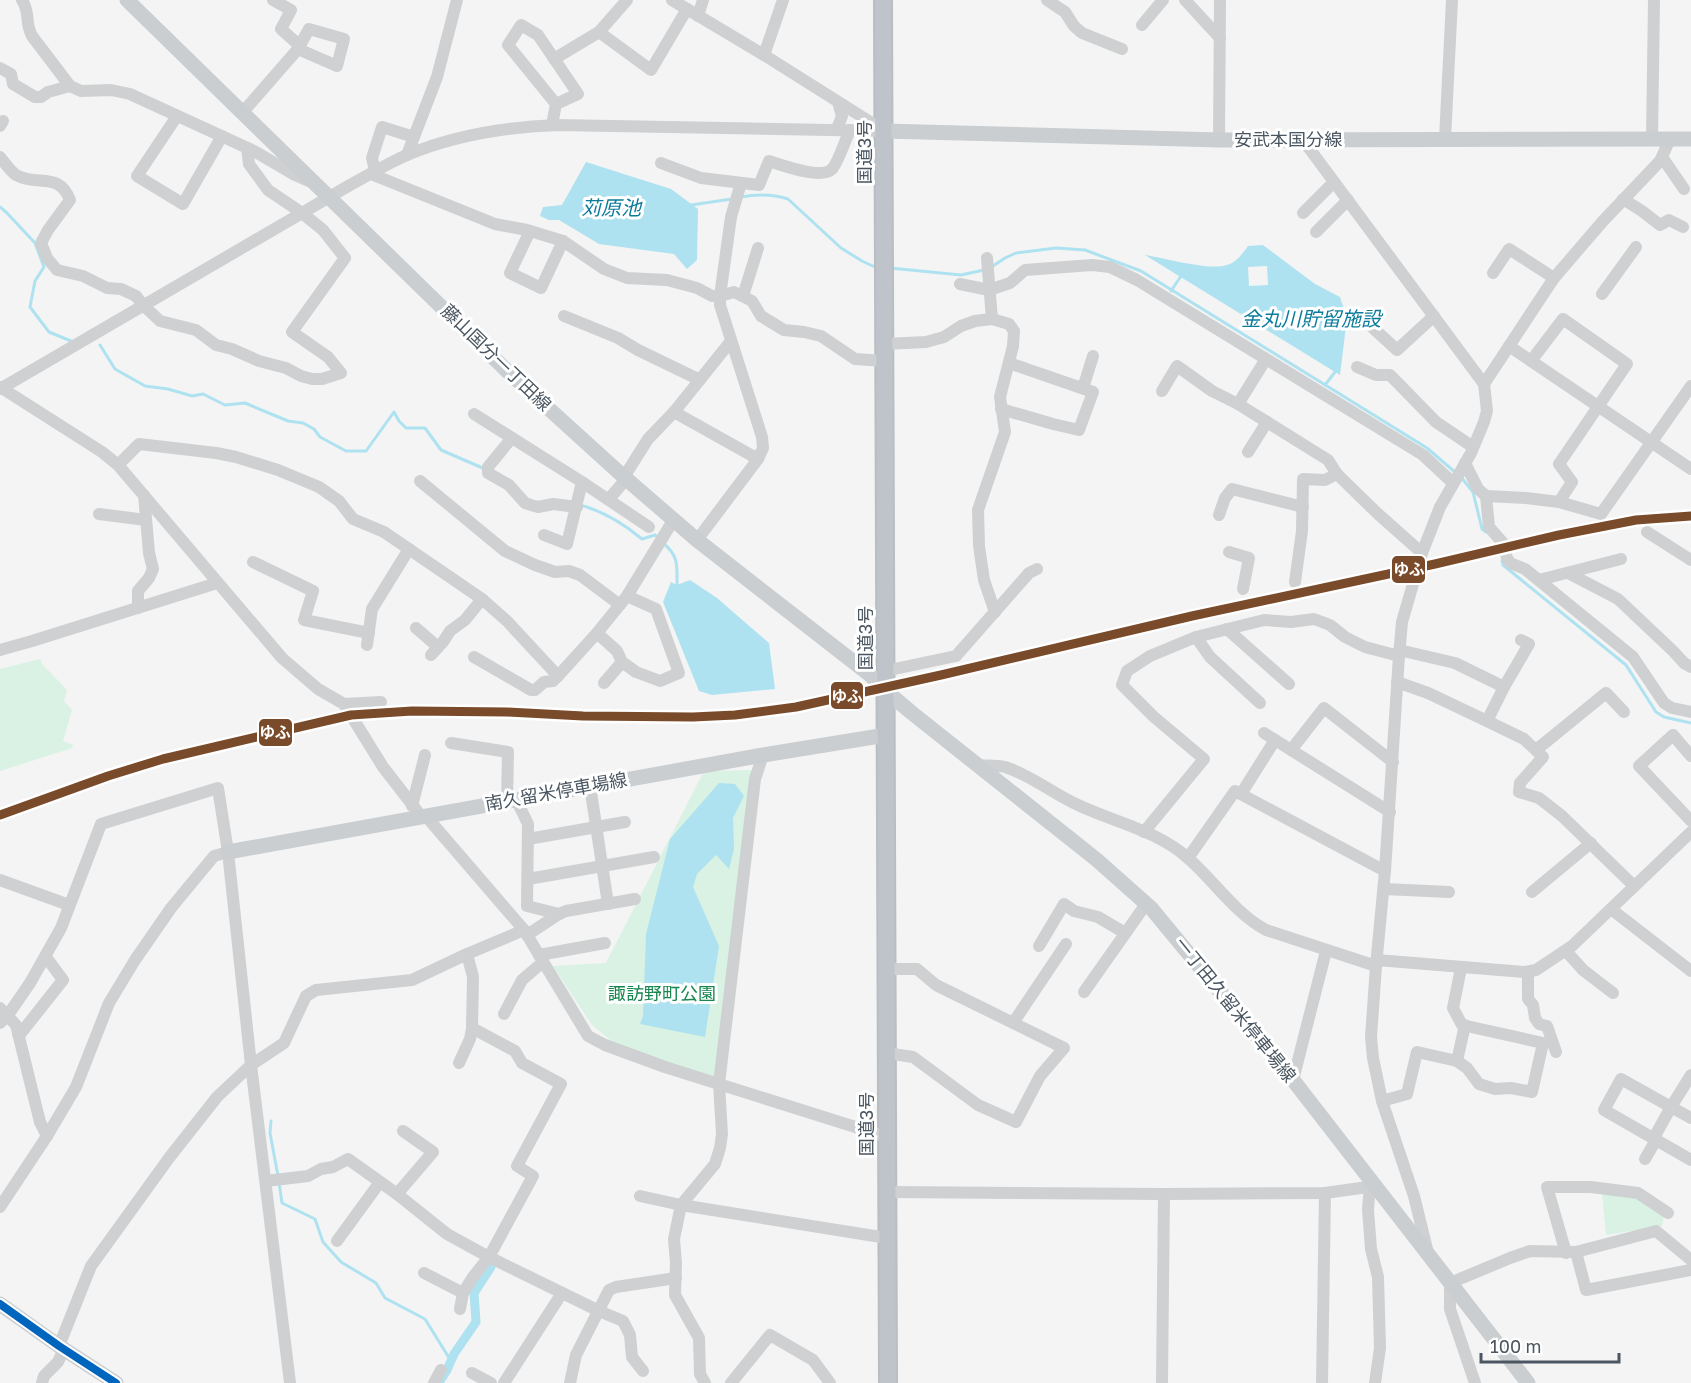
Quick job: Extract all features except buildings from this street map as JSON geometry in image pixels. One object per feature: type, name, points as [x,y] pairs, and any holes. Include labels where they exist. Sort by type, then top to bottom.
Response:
[{"type":"highway","name":"国道3号","points":[[883,0],[888,1383]]},
{"type":"main road","name":"藤山国分一丁田線","points":[[127,0],[505,369],[625,478],[698,540],[869,674],[886,691]]},
{"type":"main road","name":"安武本国分線","points":[[884,131],[1219,140],[1691,139]]},
{"type":"main road","name":"一丁田久留米停車場線","points":[[886,691],[1097,860],[1146,904],[1293,1080],[1528,1383]]},
{"type":"main road","name":"南久留米停車場線","points":[[228,852],[419,812],[512,800],[886,735]]},
{"type":"main road","points":[[0,1304],[116,1383]]},
{"type":"street","points":[[22,0],[27,8],[28,28],[32,36],[70,86],[81,91],[111,90],[130,94],[247,148],[315,184]]},
{"type":"street","points":[[242,113],[299,47],[280,29],[291,10],[273,0]]},
{"type":"street","points":[[407,155],[437,77],[457,0]]},
{"type":"street","points":[[554,59],[599,32],[627,0]]},
{"type":"street","points":[[672,0],[884,131]]},
{"type":"street","points":[[599,32],[651,70],[703,0]]},
{"type":"street","points":[[764,55],[783,0]]},
{"type":"street","points":[[1047,0],[1065,12],[1074,26],[1082,33],[1122,48]]},
{"type":"street","points":[[1142,26],[1163,0]]},
{"type":"street","points":[[1185,0],[1220,38]]},
{"type":"street","points":[[1219,140],[1220,0]]},
{"type":"street","points":[[1445,140],[1452,0]]},
{"type":"street","points":[[1652,139],[1654,0]]},
{"type":"street","points":[[552,125],[556,104],[508,45],[521,25],[538,34],[578,94],[556,104]]},
{"type":"street","points":[[0,68],[11,74],[13,84],[35,97],[70,86]]},
{"type":"street","points":[[661,163],[701,178],[759,185],[769,161],[800,172],[826,172],[833,168],[844,130],[838,102]]},
{"type":"street","points":[[177,116],[137,177],[183,204],[222,136]]},
{"type":"street","points":[[884,131],[552,125],[489,131],[450,140],[407,155],[373,172],[1,388],[102,452],[118,465],[282,658],[318,688],[344,704],[383,767],[419,812],[526,932],[588,1036],[633,1056],[887,1137]]},
{"type":"street","points":[[373,172],[372,158],[382,128],[414,137]]},
{"type":"street","points":[[1484,384],[1554,278],[1603,221],[1660,161],[1670,139]]},
{"type":"street","points":[[1303,140],[1484,384],[1486,411],[1484,422],[1465,463],[1440,507],[1422,553],[1402,622],[1390,812],[1371,1037],[1382,1101],[1414,1196],[1429,1256]]},
{"type":"street","points":[[0,157],[14,174],[28,180],[62,185],[66,191],[70,200],[41,243],[57,270],[83,276],[106,288],[121,289],[136,296],[160,321],[196,330],[216,345],[232,349],[258,361],[286,368],[312,379],[322,379],[341,373],[328,357],[292,332],[345,258],[323,230],[268,190],[249,164],[247,148]]},
{"type":"street","points":[[1662,157],[1684,189]]},
{"type":"street","points":[[373,172],[495,224],[530,231],[562,241],[604,269],[627,278],[667,280],[697,288],[712,296],[734,292],[752,302],[761,316],[784,330],[821,336],[855,359],[884,361]]},
{"type":"street","points":[[1306,200],[1333,180]]},
{"type":"street","points":[[1303,213],[1333,180]]},
{"type":"street","points":[[698,540],[758,459],[763,448],[762,436],[720,306],[731,217],[741,183]]},
{"type":"street","points":[[1623,199],[1660,225],[1669,220],[1683,227]]},
{"type":"street","points":[[1316,232],[1348,200]]},
{"type":"street","points":[[530,231],[510,273],[541,288],[562,241]]},
{"type":"street","points":[[1602,294],[1636,247]]},
{"type":"street","points":[[743,296],[758,248]]},
{"type":"street","points":[[1493,273],[1509,249],[1554,278]]},
{"type":"street","points":[[987,258],[992,319]]},
{"type":"street","points":[[960,284],[989,290],[1010,283],[1025,270],[1092,265],[1110,267],[1137,280],[1423,455],[1454,483]]},
{"type":"street","points":[[564,316],[618,338],[700,380]]},
{"type":"street","points":[[1373,328],[1397,350],[1434,316]]},
{"type":"street","points":[[884,344],[926,342],[944,337],[961,326],[975,321],[992,319],[1010,324],[1014,331],[1013,346],[1000,397],[1005,432],[978,510],[979,546],[984,580],[995,612]]},
{"type":"street","points":[[1531,361],[1563,319],[1627,364],[1559,464],[1572,482],[1558,502]]},
{"type":"street","points":[[609,499],[625,478],[648,439],[674,412],[731,341]]},
{"type":"street","points":[[1509,346],[1691,469]]},
{"type":"street","points":[[1083,388],[1093,356]]},
{"type":"street","points":[[1238,404],[1266,359]]},
{"type":"street","points":[[1001,409],[1078,430],[1093,392],[1009,363]]},
{"type":"street","points":[[1162,391],[1177,366],[1212,391],[1238,404],[1328,460],[1337,474],[1422,553]]},
{"type":"street","points":[[1357,367],[1376,375],[1390,375],[1436,422],[1473,447]]},
{"type":"street","points":[[1465,463],[1478,489],[1486,496],[1558,502],[1601,514],[1691,386]]},
{"type":"street","points":[[674,412],[758,459]]},
{"type":"street","points":[[474,414],[609,499],[649,527]]},
{"type":"street","points":[[1248,452],[1267,422]]},
{"type":"street","points":[[511,439],[488,467],[488,473],[509,485],[525,503],[538,507],[553,504],[577,507]]},
{"type":"street","points":[[118,465],[139,444],[236,457],[278,470],[319,487],[339,501],[353,519],[384,532],[482,599],[507,621],[558,676]]},
{"type":"street","points":[[1295,582],[1302,531],[1303,479],[1325,480],[1337,474]]},
{"type":"street","points":[[420,481],[505,551],[535,566],[555,572],[569,571],[580,574],[624,600],[656,609],[679,673],[660,681],[636,672],[622,662],[617,651],[597,633]]},
{"type":"street","points":[[544,535],[567,544],[582,482]]},
{"type":"street","points":[[1220,515],[1225,498],[1232,489],[1303,507]]},
{"type":"street","points":[[138,608],[138,591],[149,578],[153,568],[149,553],[144,495]]},
{"type":"street","points":[[1486,496],[1489,527],[1503,543],[1510,563],[1526,569],[1633,657],[1664,703],[1672,708],[1691,712]]},
{"type":"street","points":[[99,514],[146,520]]},
{"type":"street","points":[[474,657],[531,690],[535,690],[544,682],[553,681],[624,600],[674,519]]},
{"type":"street","points":[[1647,531],[1691,560]]},
{"type":"street","points":[[253,562],[312,591],[304,620],[368,639],[372,609],[409,549]]},
{"type":"street","points":[[1229,552],[1249,558],[1243,589]]},
{"type":"street","points":[[1539,580],[1621,559]]},
{"type":"street","points":[[885,671],[956,656],[1029,573],[1037,569]]},
{"type":"street","points":[[1568,573],[1618,599],[1684,663],[1691,667]]},
{"type":"street","points":[[0,650],[217,583]]},
{"type":"street","points":[[416,628],[435,651],[450,631],[465,620],[482,599]]},
{"type":"street","points":[[1144,832],[1204,759],[1154,717],[1122,685],[1127,671],[1150,656],[1196,637],[1264,620],[1291,622],[1314,619],[1330,625],[1345,638],[1365,647],[1455,663],[1504,687]]},
{"type":"street","points":[[1227,629],[1289,684]]},
{"type":"street","points":[[1196,637],[1210,657],[1260,703]]},
{"type":"street","points":[[1487,721],[1529,644],[1521,640]]},
{"type":"street","points":[[604,682],[622,662]]},
{"type":"street","points":[[1398,682],[1428,693],[1524,739],[1544,757],[1520,783],[1519,792],[1539,798],[1562,816],[1634,886]]},
{"type":"street","points":[[1536,750],[1606,693],[1624,712]]},
{"type":"street","points":[[344,704],[381,702]]},
{"type":"street","points":[[1291,750],[1324,708],[1393,762]]},
{"type":"street","points":[[1264,733],[1390,812]]},
{"type":"street","points":[[1691,756],[1673,735],[1640,766],[1691,821]]},
{"type":"street","points":[[1241,794],[1275,740]]},
{"type":"street","points":[[451,743],[508,752],[512,800],[528,824],[527,906],[559,914]]},
{"type":"street","points":[[419,812],[425,755]]},
{"type":"street","points":[[705,1383],[700,1374],[699,1338],[675,1295],[674,1239],[681,1205],[714,1164],[720,1149],[722,1134],[719,1084],[755,779],[763,755]]},
{"type":"street","points":[[977,765],[1003,766],[1025,775],[1077,805],[1172,846],[1188,858],[1252,922],[1266,930],[1326,951],[1377,963],[1528,972],[1536,970],[1572,946],[1691,832]]},
{"type":"street","points":[[590,786],[608,904]]},
{"type":"street","points":[[47,1136],[40,1122],[15,1025],[3,1016],[30,983],[61,928],[101,824],[219,788],[290,1383]]},
{"type":"street","points":[[1188,858],[1235,791],[1385,871]]},
{"type":"street","points":[[528,839],[625,822]]},
{"type":"street","points":[[1532,892],[1591,843]]},
{"type":"street","points":[[0,1207],[76,1087],[109,1003],[135,960],[171,908],[214,856],[228,852]]},
{"type":"street","points":[[528,879],[654,857]]},
{"type":"street","points":[[0,880],[69,905]]},
{"type":"street","points":[[1384,889],[1449,892]]},
{"type":"street","points":[[42,1383],[44,1376],[58,1362],[61,1347],[91,1266],[169,1158],[217,1097],[251,1065],[284,1043],[306,996],[316,990],[412,980],[467,954],[526,932],[559,914],[635,899]]},
{"type":"street","points":[[1039,946],[1064,904],[1074,911],[1098,917],[1125,933]]},
{"type":"street","points":[[1084,993],[1146,904]]},
{"type":"street","points":[[1611,909],[1690,967]]},
{"type":"street","points":[[504,1014],[522,980],[541,958],[604,943]]},
{"type":"street","points":[[1013,1023],[1066,944]]},
{"type":"street","points":[[1293,1080],[1326,951]]},
{"type":"street","points":[[1566,951],[1584,970],[1613,993]]},
{"type":"street","points":[[459,1063],[470,1039],[472,1028],[473,977],[467,954]]},
{"type":"street","points":[[18,1034],[63,980],[46,957]]},
{"type":"street","points":[[1382,1101],[1407,1094],[1417,1052],[1457,1061],[1467,1068],[1479,1084],[1495,1089],[1511,1088],[1532,1092],[1543,1043],[1462,1025],[1453,1008],[1461,968]]},
{"type":"street","points":[[886,969],[917,969],[936,985],[1064,1048],[1040,1076],[1016,1122],[978,1105],[913,1057],[886,1053]]},
{"type":"street","points":[[1528,972],[1528,999],[1533,1005],[1535,1018],[1539,1024],[1547,1026],[1556,1052]]},
{"type":"street","points":[[1457,1061],[1465,1025]]},
{"type":"street","points":[[460,1309],[463,1293],[489,1257],[533,1176],[517,1166],[561,1084],[522,1063],[515,1051],[472,1028]]},
{"type":"street","points":[[1645,1159],[1656,1140],[1656,1134],[1691,1075]]},
{"type":"street","points":[[1691,1118],[1621,1079],[1604,1110],[1691,1160]]},
{"type":"street","points":[[397,1194],[432,1152],[404,1131]]},
{"type":"street","points":[[266,1181],[308,1176],[348,1159],[447,1234],[489,1257],[623,1321],[630,1335],[632,1357],[643,1371]]},
{"type":"street","points":[[337,1241],[380,1182]]},
{"type":"street","points":[[887,1192],[1325,1193],[1375,1186]]},
{"type":"street","points":[[1375,1186],[1369,1196],[1368,1210],[1371,1249],[1378,1277],[1380,1348],[1375,1383]]},
{"type":"street","points":[[1668,1213],[1638,1193],[1590,1187],[1547,1186],[1586,1290],[1691,1270]]},
{"type":"street","points":[[1322,1383],[1325,1193]]},
{"type":"street","points":[[1162,1383],[1164,1194]]},
{"type":"street","points":[[640,1196],[681,1205],[887,1238]]},
{"type":"street","points":[[1475,1383],[1450,1309],[1450,1283],[1530,1251],[1571,1252],[1656,1231],[1691,1260]]},
{"type":"street","points":[[424,1273],[463,1293]]},
{"type":"street","points":[[570,1383],[576,1355],[609,1290],[615,1287],[676,1278]]},
{"type":"street","points":[[504,1383],[562,1293]]},
{"type":"street","points":[[731,1383],[770,1335],[813,1360],[830,1383]]},
{"type":"street","points":[[434,1383],[441,1371]]},
{"type":"street","points":[[472,1373],[491,1383]]},
{"type":"green space","points":[[40,659],[41,663],[67,690],[64,701],[72,710],[63,741],[73,745],[72,748],[0,771],[0,669]]},
{"type":"green space","name":"諏訪野町公園","points":[[755,770],[715,1083],[619,1047],[592,1025],[553,966],[606,963],[704,771]]},
{"type":"green space","points":[[1602,1193],[1639,1197],[1664,1216],[1662,1226],[1606,1235]]},
{"type":"water","name":"苅原池","points":[[586,162],[671,189],[698,209],[697,260],[687,269],[674,254],[599,244],[559,220],[549,220],[540,216],[543,207],[562,205]]},
{"type":"water","name":"金丸川貯留施設","points":[[1263,245],[1315,284],[1340,297],[1347,318],[1340,375],[1145,255],[1198,265],[1219,266],[1234,262],[1248,246]],"holes":[[[1267,266],[1268,285],[1249,286],[1248,267]]]},
{"type":"water","points":[[690,580],[717,598],[769,643],[775,689],[712,695],[699,691],[663,602],[671,582],[677,585]]},
{"type":"water","points":[[719,783],[735,784],[744,796],[733,818],[734,849],[729,869],[716,855],[697,874],[693,887],[719,946],[705,1037],[640,1024],[643,1016],[646,934],[670,839]]},
{"type":"waterway","points":[[741,197],[765,195],[788,199],[841,248],[877,268]]},
{"type":"waterway","points":[[691,205],[732,199]]},
{"type":"waterway","points":[[0,207],[35,243],[44,267],[35,281],[30,307],[49,332],[71,341]]},
{"type":"waterway","points":[[990,268],[1016,253],[1056,248],[1085,250],[1141,271],[1427,448],[1456,473]]},
{"type":"waterway","points":[[890,268],[961,275],[984,270]]},
{"type":"waterway","points":[[1171,291],[1181,276]]},
{"type":"waterway","points":[[100,345],[115,369],[145,386],[168,389],[192,396],[203,394],[225,405],[245,403],[288,421],[303,423],[314,429],[320,437],[346,451],[366,451],[394,412],[406,428],[425,428],[441,450],[485,469]]},
{"type":"waterway","points":[[1325,385],[1335,372]]},
{"type":"waterway","points":[[1461,477],[1473,492],[1482,529],[1486,532]]},
{"type":"waterway","points":[[580,505],[613,519],[642,539],[655,535],[658,538]]},
{"type":"waterway","points":[[663,543],[674,557],[677,567],[677,585]]},
{"type":"waterway","points":[[1502,561],[1503,565],[1626,665],[1656,712],[1664,717],[1691,723]]},
{"type":"waterway","points":[[271,1121],[270,1133],[278,1176]]},
{"type":"waterway","points":[[279,1182],[282,1203],[315,1219],[323,1242],[341,1262],[376,1283],[385,1298],[425,1319],[451,1361]]},
{"type":"waterway","points":[[440,1381],[454,1354],[476,1322],[474,1293],[491,1267]]},
{"type":"transit line","name":"ゆふ","points":[[0,815],[163,759],[351,715],[412,711],[693,717],[735,715],[796,707],[1559,535],[1636,520],[1691,516]]},
{"type":"transit line","points":[[0,1304],[116,1383]]}]
